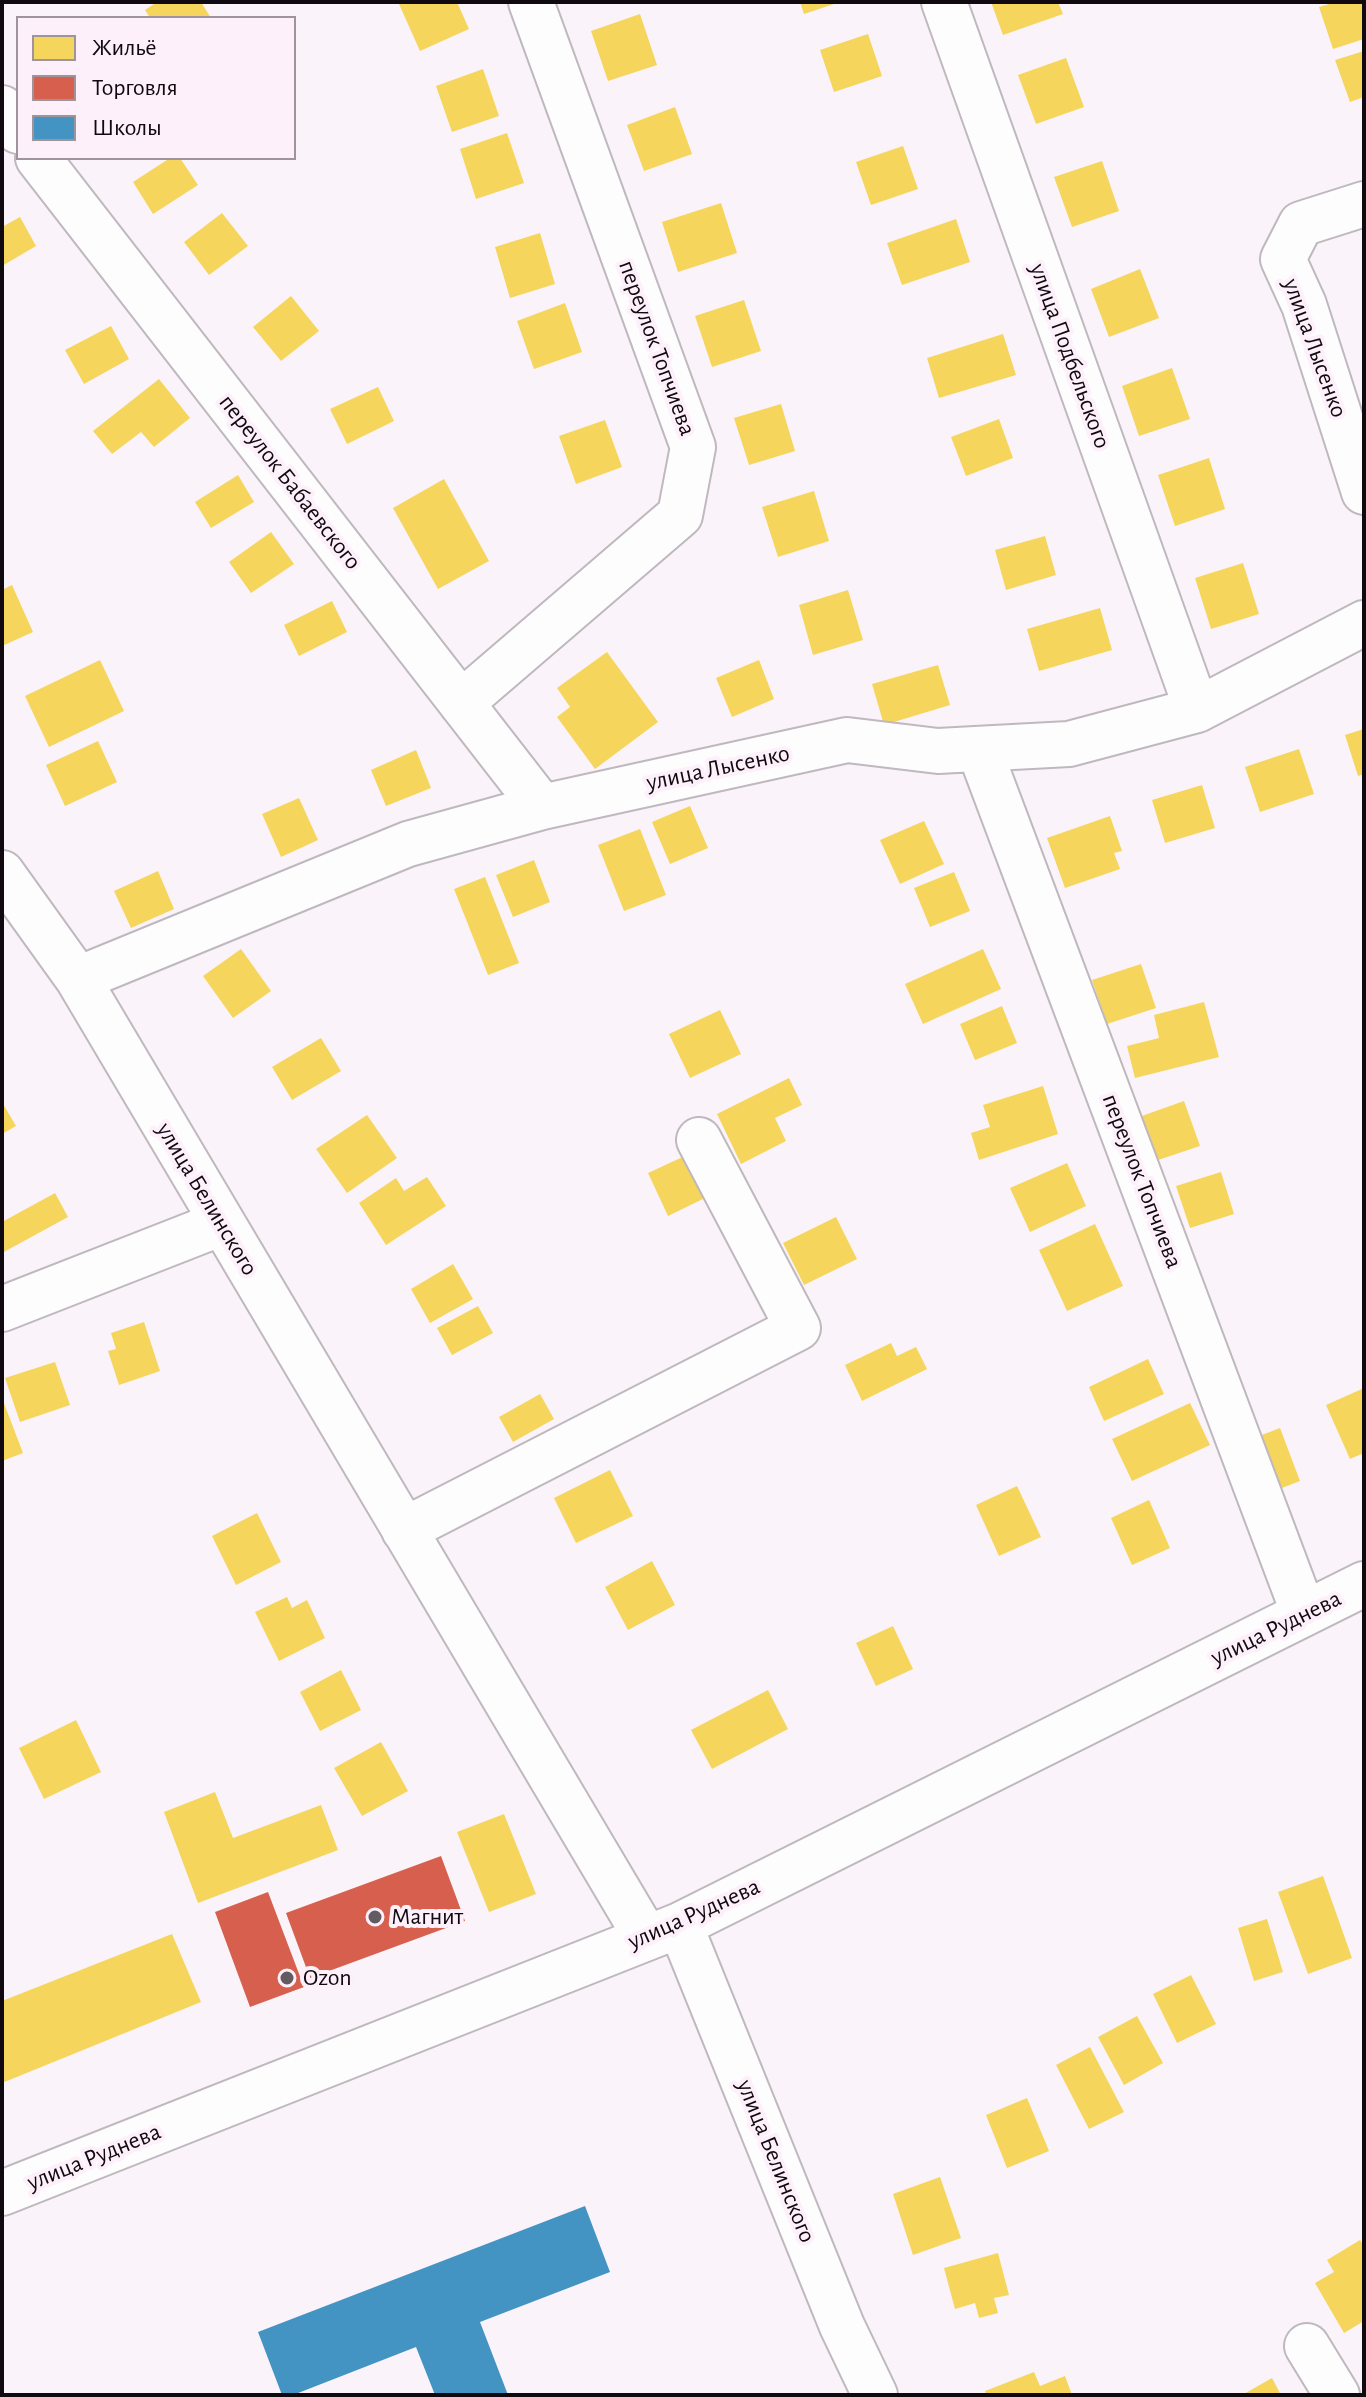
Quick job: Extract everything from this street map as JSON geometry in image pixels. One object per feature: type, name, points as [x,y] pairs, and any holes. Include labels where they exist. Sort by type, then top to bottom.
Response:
[{"type":"street","name":"переулок Топчиева","points":[[461,703],[680,515],[693,447],[531,2]]},
{"type":"street","name":"улица Подбельского","points":[[944,2],[1197,710]]},
{"type":"street","points":[[2,108],[16,128]]},
{"type":"street","name":"переулок Бабаевского","points":[[40,160],[542,807]]},
{"type":"street","name":"улица Лысенко","points":[[1364,204],[1301,224],[1283,259],[1304,305],[1364,492]]},
{"type":"street","name":"улица Лысенко","points":[[78,979],[408,844],[542,807],[847,740],[938,751],[1069,744],[1197,710],[1364,623]]},
{"type":"street","name":"переулок Топчиева","points":[[979,749],[1304,1614]]},
{"type":"street","name":"улица Белинского","points":[[2,873],[78,979],[404,1530],[663,1931],[875,2395]]},
{"type":"street","points":[[404,1530],[798,1328],[699,1140]]},
{"type":"street","points":[[2,1309],[222,1223]]},
{"type":"street","name":"улица Руднева","points":[[2,2193],[663,1931],[1364,1584]]},
{"type":"street","points":[[1307,2346],[1337,2395]]},
{"type":"building: Жильё","points":[[157,2],[201,2],[210,16],[149,16],[145,10]]},
{"type":"building: Жильё","points":[[457,2],[469,29],[420,51],[399,4]]},
{"type":"building: Жильё","points":[[800,2],[837,2],[837,3],[804,14]]},
{"type":"building: Жильё","points":[[991,2],[1058,2],[1063,14],[1003,35]]},
{"type":"building: Жильё","points":[[1336,2],[1364,2],[1364,39],[1333,49],[1319,7]]},
{"type":"building: Жильё","points":[[640,14],[657,65],[608,81],[591,31]]},
{"type":"building: Жильё","points":[[868,34],[882,76],[834,92],[820,50]]},
{"type":"building: Жильё","points":[[1364,51],[1364,97],[1350,102],[1335,60]]},
{"type":"building: Жильё","points":[[1066,58],[1084,107],[1036,124],[1018,75]]},
{"type":"building: Жильё","points":[[483,69],[499,116],[452,132],[436,86]]},
{"type":"building: Жильё","points":[[675,107],[692,154],[644,171],[627,125]]},
{"type":"building: Жильё","points":[[507,133],[524,183],[476,199],[460,149]]},
{"type":"building: Жильё","points":[[903,146],[918,189],[871,205],[856,162]]},
{"type":"building: Жильё","points":[[167,160],[181,160],[198,185],[153,214],[133,182]]},
{"type":"building: Жильё","points":[[1102,161],[1119,211],[1072,227],[1054,177]]},
{"type":"building: Жильё","points":[[721,203],[737,253],[678,272],[662,222]]},
{"type":"building: Жильё","points":[[222,213],[248,246],[209,275],[184,242]]},
{"type":"building: Жильё","points":[[20,217],[36,246],[2,266],[2,227]]},
{"type":"building: Жильё","points":[[956,219],[970,262],[902,285],[887,243]]},
{"type":"building: Жильё","points":[[540,233],[555,284],[510,298],[495,247]]},
{"type":"building: Жильё","points":[[1140,269],[1159,318],[1109,337],[1091,289]]},
{"type":"building: Жильё","points":[[291,296],[319,331],[281,361],[253,327]]},
{"type":"building: Жильё","points":[[744,300],[761,351],[712,367],[695,316]]},
{"type":"building: Жильё","points":[[565,303],[582,352],[534,369],[517,321]]},
{"type":"building: Жильё","points":[[111,326],[129,359],[84,384],[65,350]]},
{"type":"building: Жильё","points":[[1003,334],[1016,375],[939,398],[927,358]]},
{"type":"building: Жильё","points":[[1172,368],[1190,419],[1139,436],[1122,386]]},
{"type":"building: Жильё","points":[[159,379],[190,418],[154,447],[141,432],[112,454],[93,431]]},
{"type":"building: Жильё","points":[[378,387],[394,421],[347,444],[330,409]]},
{"type":"building: Жильё","points":[[781,404],[795,451],[749,465],[734,418]]},
{"type":"building: Жильё","points":[[999,419],[1013,458],[966,476],[951,437]]},
{"type":"building: Жильё","points":[[605,420],[622,467],[576,484],[559,436]]},
{"type":"building: Жильё","points":[[1209,458],[1225,509],[1175,526],[1158,475]]},
{"type":"building: Жильё","points":[[238,475],[254,502],[211,528],[195,502]]},
{"type":"building: Жильё","points":[[444,479],[489,561],[438,589],[393,508]]},
{"type":"building: Жильё","points":[[814,491],[829,541],[778,557],[762,507]]},
{"type":"building: Жильё","points":[[271,532],[294,564],[251,593],[229,562]]},
{"type":"building: Жильё","points":[[1045,536],[1056,575],[1006,590],[995,550]]},
{"type":"building: Жильё","points":[[1243,563],[1259,614],[1211,629],[1195,578]]},
{"type":"building: Жильё","points":[[12,585],[33,632],[2,646],[2,590]]},
{"type":"building: Жильё","points":[[848,590],[863,640],[813,655],[799,605]]},
{"type":"building: Жильё","points":[[332,601],[347,632],[299,656],[284,625]]},
{"type":"building: Жильё","points":[[1100,608],[1112,650],[1039,671],[1027,629]]},
{"type":"building: Жильё","points":[[607,652],[658,722],[595,769],[557,717],[570,707],[557,688]]},
{"type":"building: Жильё","points":[[100,660],[124,711],[49,747],[25,696]]},
{"type":"building: Жильё","points":[[759,660],[774,699],[732,717],[716,678]]},
{"type":"building: Жильё","points":[[938,665],[950,705],[884,725],[872,684]]},
{"type":"building: Жильё","points":[[1364,729],[1364,774],[1358,776],[1345,735]]},
{"type":"building: Жильё","points":[[98,741],[117,782],[65,806],[46,765]]},
{"type":"building: Жильё","points":[[1299,749],[1314,794],[1260,812],[1245,767]]},
{"type":"building: Жильё","points":[[416,750],[431,788],[386,806],[371,770]]},
{"type":"building: Жильё","points":[[1202,785],[1215,828],[1165,843],[1152,800]]},
{"type":"building: Жильё","points":[[299,798],[318,840],[281,857],[262,814]]},
{"type":"building: Жильё","points":[[690,806],[708,848],[670,864],[652,822]]},
{"type":"building: Жильё","points":[[1110,816],[1122,851],[1114,853],[1120,869],[1065,888],[1047,838]]},
{"type":"building: Жильё","points":[[924,821],[944,864],[900,884],[880,840]]},
{"type":"building: Жильё","points":[[640,829],[666,895],[624,911],[598,845]]},
{"type":"building: Жильё","points":[[534,860],[550,902],[513,917],[496,875]]},
{"type":"building: Жильё","points":[[158,871],[174,909],[131,928],[114,891]]},
{"type":"building: Жильё","points":[[954,872],[970,911],[930,927],[914,888]]},
{"type":"building: Жильё","points":[[485,877],[519,963],[488,975],[454,889]]},
{"type":"building: Жильё","points":[[241,949],[271,991],[233,1018],[203,976]]},
{"type":"building: Жильё","points":[[983,949],[1001,989],[923,1024],[905,984]]},
{"type":"building: Жильё","points":[[1141,964],[1156,1008],[1107,1024],[1092,980]]},
{"type":"building: Жильё","points":[[1204,1002],[1219,1057],[1135,1078],[1127,1046],[1159,1038],[1154,1015]]},
{"type":"building: Жильё","points":[[1002,1006],[1017,1043],[975,1060],[960,1024]]},
{"type":"building: Жильё","points":[[720,1010],[741,1054],[690,1078],[669,1034]]},
{"type":"building: Жильё","points":[[321,1038],[341,1071],[292,1100],[272,1067]]},
{"type":"building: Жильё","points":[[789,1078],[802,1105],[775,1118],[786,1141],[741,1164],[717,1114]]},
{"type":"building: Жильё","points":[[1043,1086],[1058,1134],[979,1160],[971,1133],[990,1127],[983,1105]]},
{"type":"building: Жильё","points":[[1184,1101],[1200,1146],[1155,1161],[1139,1117]]},
{"type":"building: Жильё","points":[[2,1102],[16,1126],[2,1134]]},
{"type":"building: Жильё","points":[[367,1115],[397,1158],[347,1193],[316,1149]]},
{"type":"building: Жильё","points":[[687,1155],[707,1197],[668,1216],[648,1173]]},
{"type":"building: Жильё","points":[[1067,1163],[1086,1206],[1030,1232],[1010,1188]]},
{"type":"building: Жильё","points":[[1221,1172],[1234,1214],[1190,1228],[1176,1186]]},
{"type":"building: Жильё","points":[[427,1177],[446,1206],[386,1245],[359,1203],[396,1178],[404,1191]]},
{"type":"building: Жильё","points":[[55,1193],[68,1217],[2,1253],[2,1222]]},
{"type":"building: Жильё","points":[[836,1217],[857,1259],[804,1285],[783,1243]]},
{"type":"building: Жильё","points":[[1095,1224],[1123,1286],[1067,1311],[1039,1250]]},
{"type":"building: Жильё","points":[[453,1264],[473,1299],[430,1323],[411,1289]]},
{"type":"building: Жильё","points":[[478,1306],[493,1333],[452,1355],[437,1328]]},
{"type":"building: Жильё","points":[[144,1322],[160,1371],[119,1385],[108,1351],[116,1349],[111,1333]]},
{"type":"building: Жильё","points":[[891,1343],[897,1356],[916,1347],[927,1369],[862,1401],[845,1365]]},
{"type":"building: Жильё","points":[[1148,1359],[1164,1394],[1104,1421],[1089,1387]]},
{"type":"building: Жильё","points":[[55,1362],[70,1405],[20,1422],[5,1378]]},
{"type":"building: Жильё","points":[[1364,1388],[1364,1453],[1350,1459],[1326,1405]]},
{"type":"building: Жильё","points":[[540,1394],[554,1419],[513,1442],[499,1417]]},
{"type":"building: Жильё","points":[[2,1398],[23,1453],[2,1461]]},
{"type":"building: Жильё","points":[[1190,1403],[1210,1445],[1132,1481],[1112,1439]]},
{"type":"building: Жильё","points":[[1280,1428],[1300,1481],[1274,1491],[1254,1438]]},
{"type":"building: Жильё","points":[[610,1470],[633,1516],[576,1543],[554,1498]]},
{"type":"building: Жильё","points":[[1017,1486],[1041,1537],[999,1556],[976,1505]]},
{"type":"building: Жильё","points":[[1149,1500],[1170,1548],[1132,1565],[1111,1518]]},
{"type":"building: Жильё","points":[[257,1513],[281,1562],[236,1585],[212,1536]]},
{"type":"building: Жильё","points":[[652,1561],[675,1605],[628,1630],[605,1587]]},
{"type":"building: Жильё","points":[[287,1597],[292,1608],[307,1600],[325,1638],[279,1661],[255,1612]]},
{"type":"building: Жильё","points":[[893,1626],[913,1669],[876,1686],[856,1643]]},
{"type":"building: Жильё","points":[[341,1670],[361,1710],[320,1731],[300,1692]]},
{"type":"building: Жильё","points":[[768,1690],[788,1729],[712,1769],[691,1730]]},
{"type":"building: Жильё","points":[[76,1720],[101,1772],[44,1799],[19,1748]]},
{"type":"building: Жильё","points":[[381,1742],[408,1791],[362,1816],[334,1768]]},
{"type":"building: Жильё","points":[[215,1792],[233,1838],[321,1805],[338,1850],[198,1903],[164,1812]]},
{"type":"building: Жильё","points":[[504,1814],[536,1894],[489,1912],[457,1832]]},
{"type":"building: Жильё","points":[[1323,1876],[1352,1958],[1308,1974],[1278,1892]]},
{"type":"building: Жильё","points":[[1267,1919],[1283,1972],[1254,1981],[1238,1928]]},
{"type":"building: Жильё","points":[[172,1934],[201,2002],[2,2083],[2,2001]]},
{"type":"building: Жильё","points":[[1191,1975],[1216,2024],[1177,2043],[1153,1994]]},
{"type":"building: Жильё","points":[[1137,2016],[1163,2063],[1124,2085],[1098,2037]]},
{"type":"building: Жильё","points":[[1090,2047],[1124,2112],[1089,2129],[1056,2065]]},
{"type":"building: Жильё","points":[[1027,2098],[1049,2151],[1007,2168],[986,2115]]},
{"type":"building: Жильё","points":[[940,2177],[961,2238],[913,2255],[893,2194]]},
{"type":"building: Жильё","points":[[1360,2240],[1364,2246],[1364,2321],[1344,2333],[1315,2283],[1334,2272],[1327,2260]]},
{"type":"building: Жильё","points":[[998,2253],[1009,2295],[994,2298],[998,2313],[979,2318],[975,2303],[955,2309],[944,2268]]},
{"type":"building: Жильё","points":[[1034,2372],[1040,2386],[1065,2376],[1072,2395],[986,2395],[985,2391]]},
{"type":"building: Жильё","points":[[1272,2378],[1281,2395],[1242,2395]]},
{"type":"building: Торговля","name":"Магнит","points":[[441,1856],[465,1921],[310,1978],[286,1913]]},
{"type":"building: Торговля","points":[[268,1892],[304,1987],[250,2007],[215,1912]]},
{"type":"building: Школы","points":[[585,2206],[610,2272],[480,2322],[508,2395],[435,2395],[416,2347],[293,2395],[282,2395],[258,2332]]},
{"type":"place","name":"Магнит","points":[[375,1917]]},
{"type":"place","name":"Ozon","points":[[287,1978]]}]
